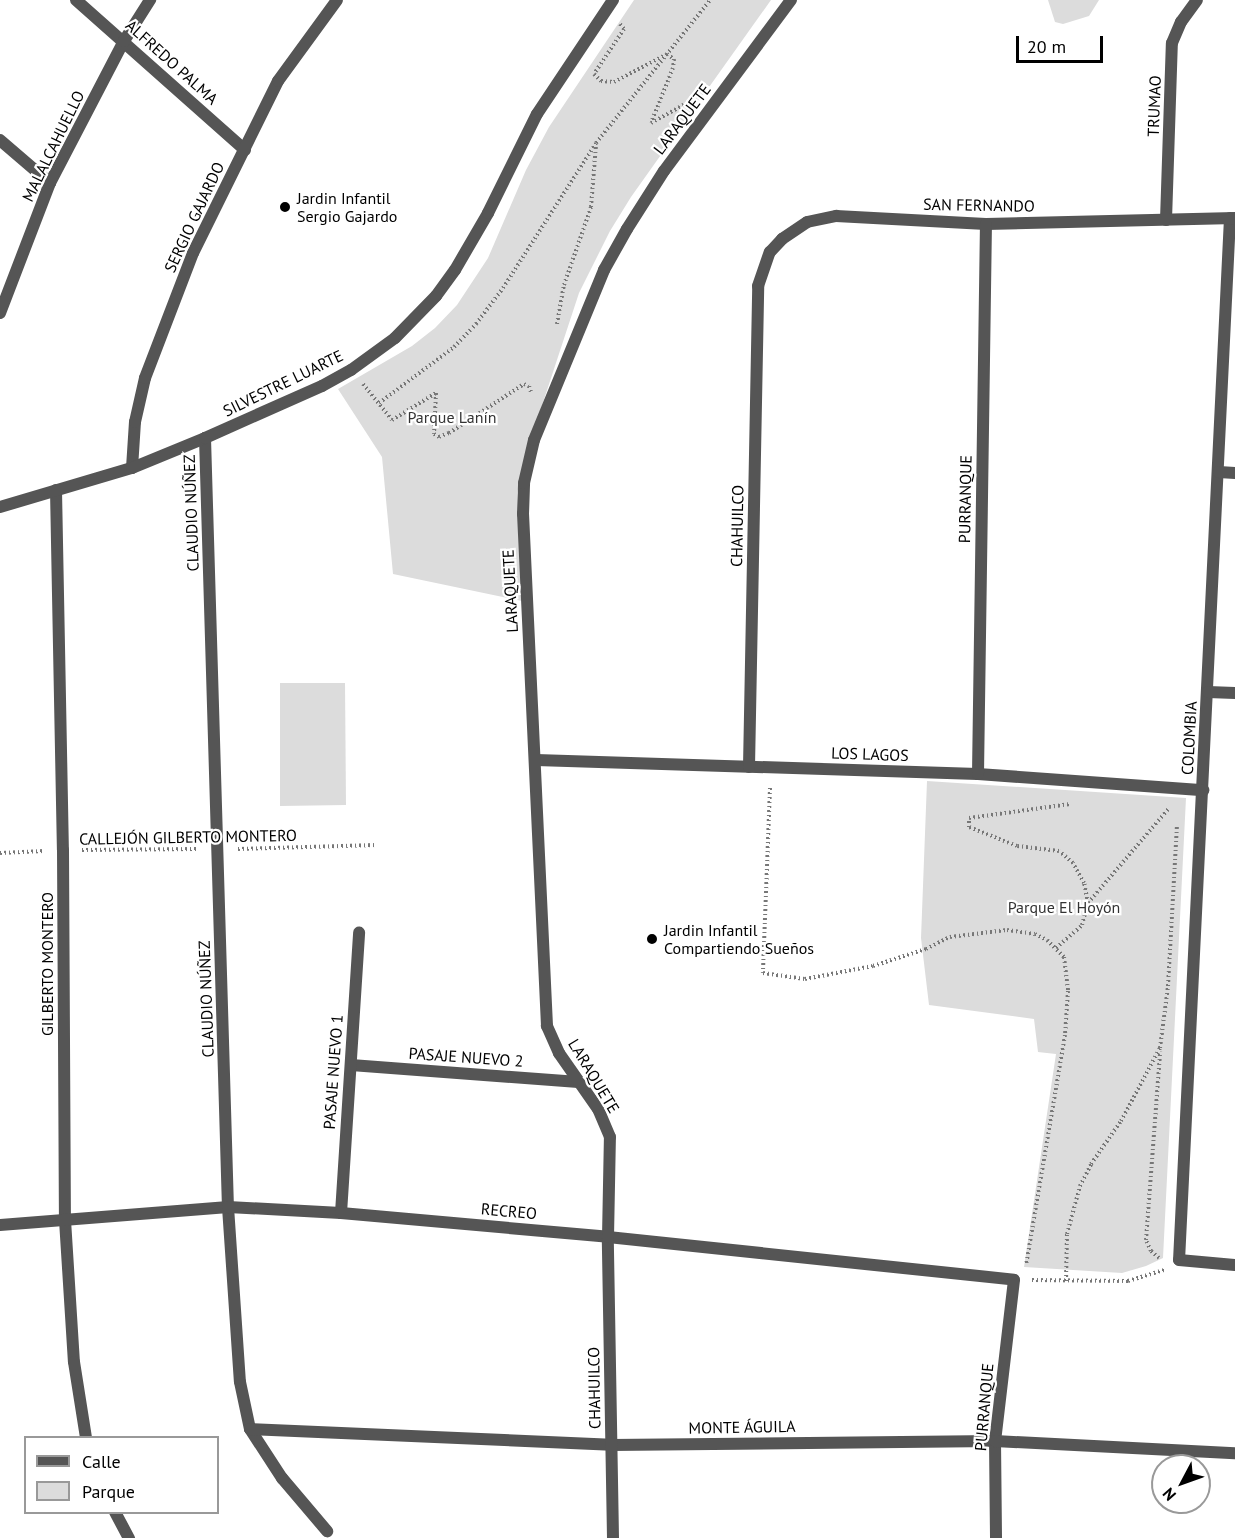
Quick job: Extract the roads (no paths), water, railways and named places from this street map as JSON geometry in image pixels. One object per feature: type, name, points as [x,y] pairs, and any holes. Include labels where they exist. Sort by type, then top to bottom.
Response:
[{"type":"street","name":"ALFREDO PALMA","points":[[76,0],[245,150]]},
{"type":"street","name":"MALALCAHUELLO","points":[[0,313],[50,183],[124,41],[150,0]]},
{"type":"street","name":"SERGIO GAJARDO","points":[[132,468],[135,423],[145,378],[192,253],[278,81],[337,0]]},
{"type":"street","name":"SILVESTRE LUARTE","points":[[0,507],[132,468],[205,438],[351,370],[380,349],[414,319],[455,270],[488,213],[537,114],[614,0]]},
{"type":"street","name":"LARAQUETE","points":[[608,1237],[610,1137],[598,1109],[558,1053],[547,1026],[522,498],[528,461],[610,260],[664,171],[791,0]]},
{"type":"street","name":"TRUMAO","points":[[1166,220],[1172,43],[1181,22],[1197,0]]},
{"type":"street","points":[[0,140],[50,183]]},
{"type":"street","name":"SAN FERNANDO","points":[[758,286],[770,252],[782,238],[800,225],[821,218],[986,224],[1233,218]]},
{"type":"street","name":"COLOMBIA","points":[[1233,218],[1179,1260],[1235,1265]]},
{"type":"street","name":"PURRANQUE","points":[[978,774],[986,224]]},
{"type":"street","name":"CHAHUILCO","points":[[749,767],[758,286]]},
{"type":"street","name":"CLAUDIO NÚÑEZ","points":[[205,438],[228,1206],[240,1382],[250,1429],[282,1478],[327,1531]]},
{"type":"street","points":[[1219,472],[1235,473]]},
{"type":"street","name":"GILBERTO MONTERO","points":[[56,490],[63,850],[65,1220],[74,1362],[86,1436]]},
{"type":"street","points":[[1208,692],[1235,693]]},
{"type":"street","name":"LOS LAGOS","points":[[536,760],[978,774],[1080,781],[1179,793],[1203,790]]},
{"type":"street","name":"PASAJE NUEVO 1","points":[[341,1213],[359,933]]},
{"type":"street","name":"PASAJE NUEVO 2","points":[[351,1065],[578,1082]]},
{"type":"street","name":"RECREO","points":[[0,1225],[228,1206],[341,1213],[608,1237],[1019,1280]]},
{"type":"street","name":"CHAHUILCO","points":[[608,1237],[613,1538]]},
{"type":"street","name":"PURRANQUE","points":[[996,1538],[995,1441],[1019,1280]]},
{"type":"street","name":"MONTE ÁGUILA","points":[[250,1429],[611,1445],[995,1441],[1235,1453]]},
{"type":"street","points":[[116,1514],[129,1538]]},
{"type":"place","name":"Jardin Infantil Sergio Gajardo","points":[[285,207]]},
{"type":"place","name":"Jardin Infantil Compartiendo Sueños","points":[[652,939]]},
{"type":"park label","name":"Parque Lanín","points":[[452,417]]},
{"type":"park label","name":"Parque El Hoyón","points":[[1064,907]]}]
